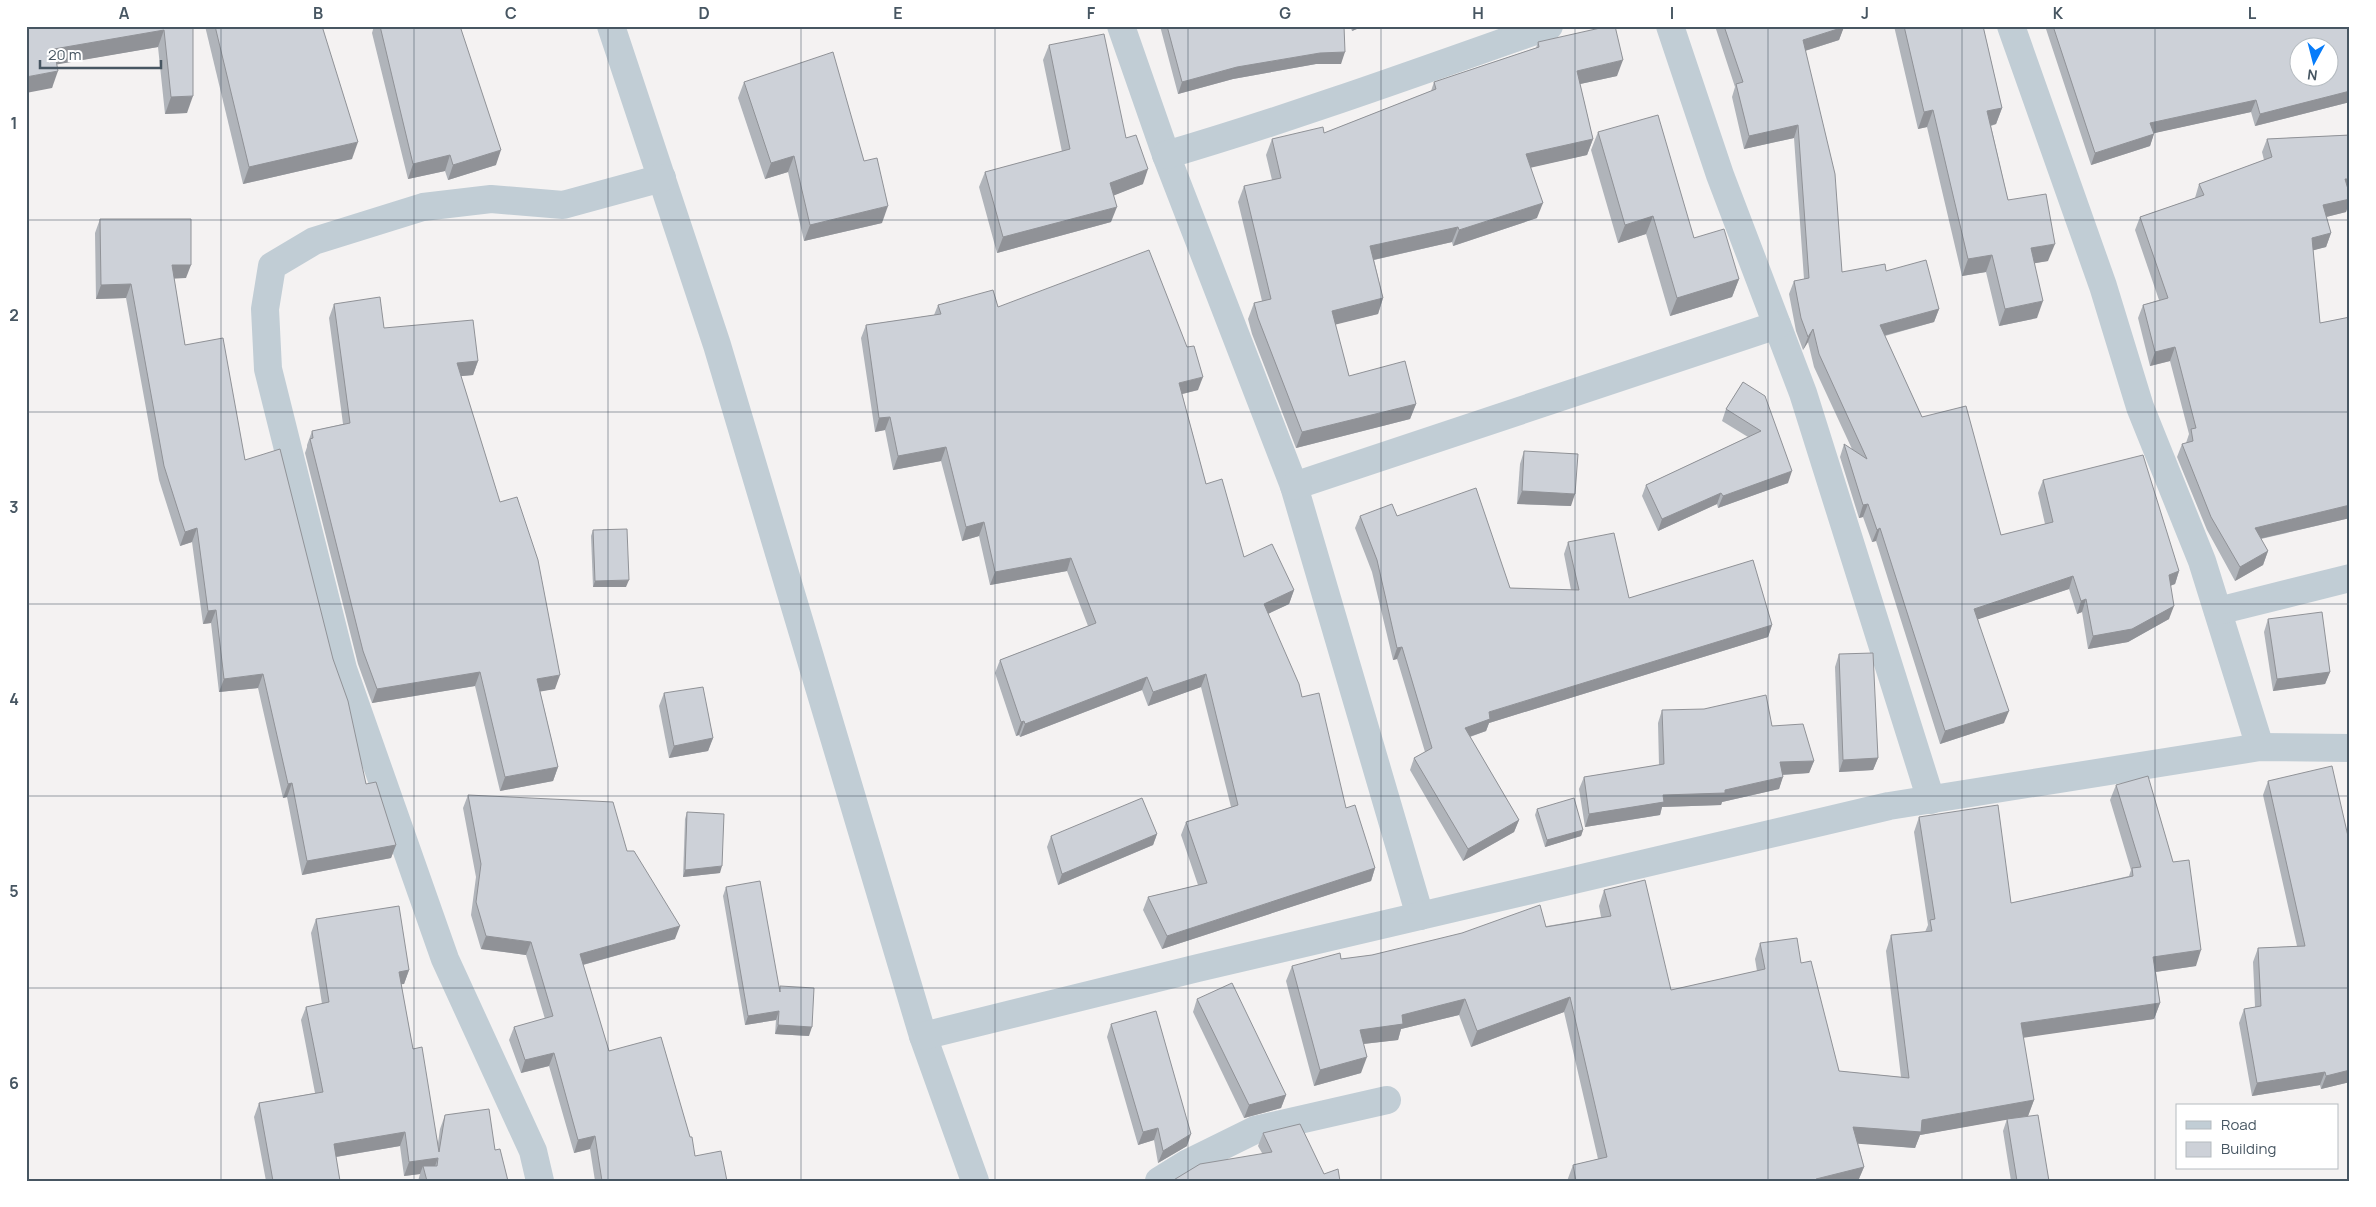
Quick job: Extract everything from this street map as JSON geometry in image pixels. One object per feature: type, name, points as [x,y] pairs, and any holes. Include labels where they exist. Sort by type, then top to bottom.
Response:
[{"type":"street","points":[[611,26],[717,345],[923,1036],[975,1181]]},
{"type":"street","points":[[1121,26],[1166,155],[1294,486],[1420,916]]},
{"type":"street","points":[[1166,155],[1236,134],[1398,80],[1549,26]]},
{"type":"street","points":[[1670,26],[1720,175],[1803,393],[1931,800]]},
{"type":"street","points":[[2011,26],[2103,286],[2140,407],[2202,561],[2260,748]]},
{"type":"street","points":[[540,1181],[534,1151],[445,959],[343,669],[268,368],[265,309],[272,266],[314,241],[423,207],[491,199],[564,205],[662,178]]},
{"type":"street","points":[[1294,486],[1777,325]]},
{"type":"street","points":[[2218,611],[2350,578]]},
{"type":"street","points":[[923,1036],[1420,916],[1888,806],[2260,748],[2350,748]]},
{"type":"street","points":[[1159,1181],[1188,1162],[1255,1130],[1388,1100]]},
{"type":"building","points":[[26,26],[193,26],[193,96],[171,97],[164,30],[54,49],[58,71],[26,77]]},
{"type":"building","points":[[215,26],[322,26],[358,142],[249,167]]},
{"type":"building","points":[[380,26],[460,26],[501,150],[453,165],[450,155],[413,164]]},
{"type":"building","points":[[1167,26],[1344,26],[1345,52],[1320,53],[1237,67],[1182,82]]},
{"type":"building","points":[[1615,26],[1623,60],[1577,71],[1593,139],[1526,154],[1543,203],[1459,230],[1458,227],[1370,246],[1383,298],[1332,311],[1349,376],[1405,361],[1416,404],[1302,432],[1254,303],[1271,299],[1244,186],[1281,178],[1272,139],[1323,127],[1324,133],[1436,89],[1434,82],[1539,47],[1538,42]]},
{"type":"building","points":[[1724,26],[1844,26],[1803,40],[1835,174],[1842,272],[1885,264],[1886,271],[1926,260],[1939,309],[1880,325],[1922,417],[1966,406],[2001,535],[2053,522],[2043,480],[2143,455],[2179,571],[2169,575],[2174,606],[2132,629],[2093,636],[2086,599],[2081,601],[2073,576],[1974,609],[2009,711],[1945,731],[1880,528],[1877,530],[1868,504],[1863,505],[1844,444],[1867,459],[1819,354],[1813,329],[1808,337],[1801,318],[1794,281],[1809,278],[1798,125],[1749,136],[1736,84],[1743,82]]},
{"type":"building","points":[[1904,26],[1983,26],[2002,108],[1987,111],[2008,200],[2046,194],[2055,244],[2031,248],[2043,301],[2005,309],[1992,255],[1968,259],[1933,110],[1924,112]]},
{"type":"building","points":[[2053,26],[2350,26],[2350,91],[2260,114],[2256,100],[2150,123],[2154,134],[2095,153]]},
{"type":"building","points":[[1104,34],[1126,138],[1136,135],[1148,169],[1110,183],[1117,207],[1003,237],[985,172],[1070,149],[1049,45]]},
{"type":"building","points":[[833,52],[864,161],[877,158],[888,206],[810,225],[794,156],[771,163],[744,82]]},
{"type":"building","points":[[1658,115],[1694,238],[1724,229],[1739,279],[1677,298],[1653,216],[1625,225],[1598,132]]},
{"type":"building","points":[[2350,135],[2350,179],[2345,179],[2350,199],[2323,205],[2331,233],[2312,238],[2320,323],[2350,317],[2350,505],[2255,528],[2268,551],[2240,567],[2211,517],[2182,444],[2193,441],[2191,429],[2196,428],[2175,347],[2155,352],[2143,305],[2168,298],[2140,217],[2204,195],[2199,184],[2272,157],[2267,139]]},
{"type":"building","points":[[100,219],[191,219],[191,265],[172,265],[185,345],[223,338],[245,460],[280,449],[333,659],[348,701],[366,784],[376,782],[396,845],[307,861],[292,783],[288,784],[263,674],[224,679],[216,610],[208,611],[197,528],[185,532],[164,466],[131,284],[101,285]]},
{"type":"building","points":[[1149,250],[1187,347],[1194,346],[1203,377],[1179,383],[1206,484],[1222,479],[1244,557],[1272,544],[1294,590],[1264,604],[1299,684],[1302,697],[1319,693],[1346,808],[1355,805],[1375,868],[1167,936],[1148,897],[1207,883],[1186,822],[1238,805],[1206,674],[1153,692],[1147,677],[1025,724],[1024,721],[1021,722],[1000,660],[1096,623],[1071,558],[995,572],[984,522],[966,527],[946,447],[898,456],[890,417],[879,418],[866,325],[941,314],[938,305],[993,290],[998,307]]},
{"type":"building","points":[[380,297],[384,328],[473,320],[478,361],[457,363],[500,502],[517,497],[538,560],[560,675],[537,679],[558,767],[505,777],[480,672],[377,689],[363,651],[310,439],[313,438],[312,431],[350,423],[334,304]]},
{"type":"building","points":[[1743,382],[1765,396],[1792,471],[1723,496],[1721,493],[1662,519],[1646,485],[1761,431],[1726,409]]},
{"type":"building","points":[[1524,451],[1578,454],[1575,494],[1522,491]]},
{"type":"building","points":[[1476,488],[1510,588],[1579,590],[1568,542],[1614,533],[1629,598],[1753,560],[1772,625],[1489,712],[1490,719],[1465,728],[1519,820],[1468,849],[1414,758],[1432,748],[1402,647],[1397,648],[1377,560],[1360,516],[1392,504],[1397,516]]},
{"type":"building","points":[[627,529],[629,580],[595,581],[593,530]]},
{"type":"building","points":[[2322,612],[2330,672],[2277,679],[2268,619]]},
{"type":"building","points":[[1873,653],[1878,758],[1843,760],[1839,654]]},
{"type":"building","points":[[703,687],[713,738],[674,746],[664,693]]},
{"type":"building","points":[[1766,695],[1772,726],[1803,724],[1814,761],[1780,762],[1783,777],[1725,790],[1725,793],[1663,795],[1664,802],[1589,814],[1584,777],[1664,764],[1662,710],[1704,709]]},
{"type":"building","points":[[2332,766],[2350,845],[2350,1070],[2326,1076],[2325,1072],[2257,1083],[2244,1009],[2261,1006],[2258,948],[2305,946],[2268,781]]},
{"type":"building","points":[[2148,776],[2173,862],[2189,860],[2201,950],[2153,957],[2160,1003],[2021,1023],[2034,1100],[1922,1120],[1921,1132],[1853,1127],[1864,1167],[1816,1179],[1816,1181],[1576,1181],[1573,1165],[1607,1157],[1570,997],[1477,1031],[1465,999],[1402,1015],[1403,1024],[1360,1030],[1367,1057],[1320,1070],[1292,966],[1340,953],[1341,959],[1372,955],[1462,933],[1540,905],[1546,927],[1611,916],[1604,890],[1645,880],[1671,990],[1765,969],[1760,943],[1797,938],[1801,963],[1811,961],[1839,1071],[1909,1078],[1891,935],[1932,931],[1930,920],[1935,919],[1919,817],[1998,805],[2011,903],[2133,876],[2132,868],[2141,867],[2116,785]]},
{"type":"building","points":[[468,795],[613,802],[627,851],[634,851],[680,926],[580,954],[609,1051],[661,1037],[690,1137],[692,1137],[695,1156],[721,1151],[727,1181],[602,1181],[595,1136],[578,1140],[554,1053],[525,1060],[514,1027],[553,1016],[531,942],[486,936],[476,902],[481,864]]},
{"type":"building","points":[[1142,798],[1157,834],[1062,874],[1051,836]]},
{"type":"building","points":[[1574,798],[1583,830],[1547,840],[1537,809]]},
{"type":"building","points":[[687,812],[724,814],[722,866],[685,870]]},
{"type":"building","points":[[760,881],[780,992],[780,986],[814,988],[812,1027],[778,1025],[779,1011],[748,1016],[726,887]]},
{"type":"building","points":[[399,906],[409,970],[399,972],[413,1049],[422,1047],[439,1152],[445,1115],[489,1109],[495,1150],[500,1149],[508,1181],[427,1181],[423,1166],[437,1166],[438,1158],[409,1162],[405,1132],[334,1144],[340,1181],[273,1181],[259,1103],[323,1092],[306,1007],[329,1002],[316,919]]},
{"type":"building","points":[[1232,983],[1286,1095],[1249,1105],[1197,999]]},
{"type":"building","points":[[1156,1011],[1191,1134],[1163,1151],[1158,1128],[1143,1132],[1111,1024]]},
{"type":"building","points":[[2038,1115],[2049,1181],[2017,1181],[2007,1119]]},
{"type":"building","points":[[1300,1124],[1324,1174],[1338,1169],[1340,1181],[1172,1181],[1200,1164],[1272,1152],[1263,1133]]}]
